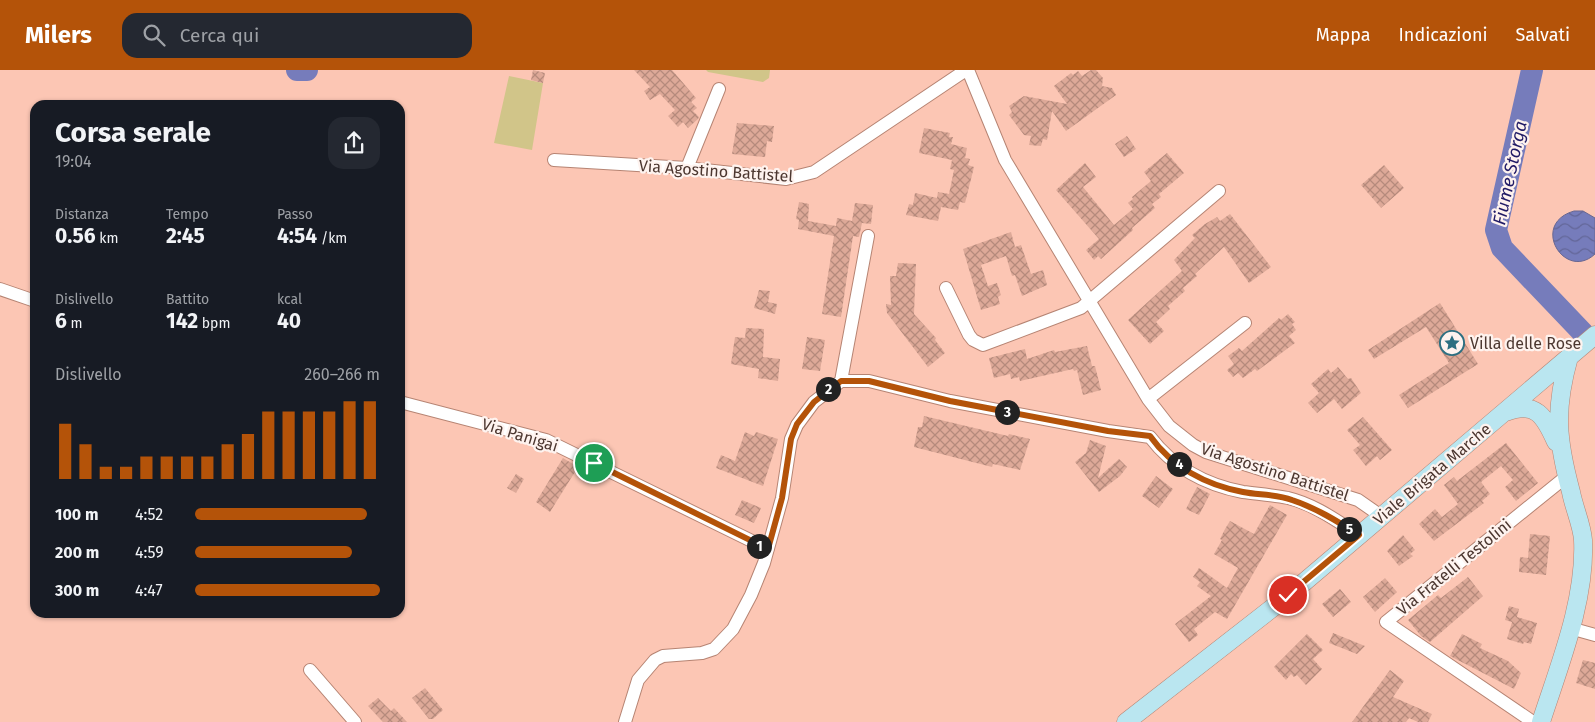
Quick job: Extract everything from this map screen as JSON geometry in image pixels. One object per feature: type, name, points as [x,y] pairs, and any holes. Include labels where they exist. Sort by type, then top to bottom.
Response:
[{"type":"street","name":"Via Agostino Battistel","points":[[554,160],[687,168],[786,179],[801,177],[814,172],[967,70],[1005,160],[1148,399],[1169,426],[1193,444],[1218,456],[1358,500],[1381,516]]},
{"type":"street","points":[[687,168],[719,89]]},
{"type":"street","points":[[946,288],[969,335],[973,340],[983,345],[1081,308],[1219,191]]},
{"type":"street","points":[[841,381],[868,236]]},
{"type":"street","points":[[0,289],[30,299]]},
{"type":"street","points":[[1148,399],[1246,323]]},
{"type":"street","name":"Viale Brigata Marche","points":[[1126,722],[1230,642],[1506,412],[1595,335]]},
{"type":"street","points":[[1541,722],[1570,628],[1579,585],[1582,540],[1562,454],[1558,425],[1559,396],[1569,357]]},
{"type":"street","points":[[625,722],[638,680],[654,660],[674,654],[702,653],[714,649],[724,641],[752,595],[768,549],[782,498],[791,439],[797,424],[814,402],[841,381],[869,381],[950,401],[1108,431],[1150,436],[1160,434],[1169,426]]},
{"type":"street","points":[[1541,382],[1553,387],[1559,396]]},
{"type":"street","points":[[1541,382],[1550,427],[1562,454]]},
{"type":"street","name":"Via Panigai","points":[[405,403],[546,440],[768,549]]},
{"type":"street","points":[[1506,412],[1516,408],[1537,411],[1550,427]]},
{"type":"street","points":[[1150,436],[1166,455],[1203,481],[1241,492],[1289,499],[1319,510],[1359,535]]},
{"type":"street","name":"Via Fratelli Testolini","points":[[1533,722],[1386,622],[1567,476]]},
{"type":"street","points":[[1570,628],[1595,634]]},
{"type":"street","points":[[310,670],[355,722]]},
{"type":"shaded area","points":[[706,70],[770,70],[769,78],[763,82],[708,72]]},
{"type":"shaded area","points":[[509,76],[543,83],[532,150],[494,143]]},
{"type":"water","points":[[1574,211],[1583,211],[1595,218],[1595,254],[1584,261],[1573,261],[1563,256],[1556,248],[1553,238],[1554,227],[1561,218]]},
{"type":"building","points":[[533,70],[545,73],[543,83],[531,80]]},
{"type":"building","points":[[634,70],[672,70],[696,98],[691,102],[697,108],[693,111],[699,117],[698,119],[688,128],[683,122],[678,127],[668,116],[675,110],[660,94],[650,100],[644,91],[650,87]]},
{"type":"building","points":[[1091,70],[1096,70],[1103,78],[1102,86],[1112,88],[1116,95],[1066,131],[1052,111],[1047,140],[1043,139],[1041,146],[1029,145],[1031,136],[1024,135],[1009,115],[1012,112],[1009,106],[1024,96],[1067,104],[1054,86],[1071,73],[1073,75],[1078,71],[1082,76]]},
{"type":"building","points":[[737,123],[774,126],[772,142],[767,141],[765,157],[732,154]]},
{"type":"building","points":[[924,128],[950,133],[949,137],[953,137],[951,144],[967,148],[965,158],[970,159],[968,165],[974,167],[965,203],[960,202],[958,210],[941,207],[938,221],[906,215],[909,204],[913,205],[915,193],[937,198],[938,192],[949,194],[954,170],[950,169],[952,160],[919,153]]},
{"type":"building","points":[[1127,136],[1136,149],[1124,157],[1115,144]]},
{"type":"building","points":[[1167,153],[1184,173],[1159,194],[1161,197],[1152,204],[1155,208],[1132,228],[1133,230],[1101,259],[1098,256],[1094,260],[1086,250],[1099,239],[1056,190],[1085,163],[1096,177],[1083,187],[1114,225],[1133,209],[1128,203],[1133,199],[1132,197],[1151,181],[1144,172]]},
{"type":"building","points":[[1384,165],[1404,188],[1381,208],[1361,185]]},
{"type":"building","points":[[799,202],[809,204],[808,221],[836,226],[837,218],[852,221],[855,203],[873,205],[871,224],[862,223],[859,237],[853,236],[841,317],[822,314],[834,236],[798,229],[799,220],[796,219]]},
{"type":"building","points":[[1230,214],[1271,267],[1249,283],[1224,247],[1195,274],[1197,276],[1183,288],[1185,291],[1168,306],[1170,309],[1156,322],[1164,331],[1150,344],[1128,320],[1182,271],[1174,260],[1195,238],[1192,235],[1217,217],[1220,221]]},
{"type":"building","points":[[1011,232],[1015,247],[1021,245],[1031,274],[1043,270],[1047,285],[1022,296],[1015,275],[1012,276],[1006,256],[981,265],[988,286],[997,283],[1001,295],[998,297],[1000,304],[981,310],[963,249]]},
{"type":"building","points":[[898,263],[916,264],[914,314],[936,338],[935,340],[945,353],[928,367],[887,313],[886,304],[891,305],[890,276],[896,276]]},
{"type":"building","points":[[759,290],[770,291],[768,302],[777,304],[775,314],[754,308]]},
{"type":"building","points":[[1440,303],[1478,364],[1408,408],[1399,395],[1449,363],[1426,327],[1374,359],[1368,350]]},
{"type":"building","points":[[1288,314],[1295,322],[1292,324],[1296,330],[1289,336],[1295,343],[1257,371],[1255,369],[1243,378],[1238,373],[1233,377],[1227,370],[1234,364],[1228,356],[1239,348],[1242,351],[1279,318],[1281,320]]},
{"type":"building","points":[[746,328],[764,329],[763,357],[780,359],[778,381],[758,378],[759,369],[731,364],[735,337],[745,338]]},
{"type":"building","points":[[807,337],[825,340],[820,371],[802,369]]},
{"type":"building","points":[[1087,346],[1092,366],[1095,366],[1101,390],[1083,395],[1077,370],[1074,371],[1073,369],[1020,381],[1019,377],[1011,379],[1010,374],[994,378],[989,358],[1025,349],[1027,359],[1054,350],[1055,352]]},
{"type":"building","points":[[1338,367],[1348,379],[1351,378],[1361,393],[1342,409],[1334,399],[1317,413],[1308,403],[1319,393],[1311,384],[1328,369],[1331,373]]},
{"type":"building","points":[[924,416],[1008,436],[1009,434],[1030,439],[1020,470],[993,464],[992,467],[914,447],[918,427],[922,427]]},
{"type":"building","points":[[1363,417],[1392,450],[1380,460],[1377,456],[1366,466],[1353,450],[1360,445],[1347,430]]},
{"type":"building","points":[[745,432],[754,436],[756,432],[778,439],[763,486],[716,468],[721,455],[735,461]]},
{"type":"building","points":[[1090,440],[1106,446],[1098,478],[1119,459],[1127,467],[1120,476],[1099,492],[1075,462],[1086,453]]},
{"type":"building","points":[[1506,443],[1538,483],[1516,501],[1505,487],[1513,480],[1501,466],[1481,482],[1490,494],[1482,501],[1484,503],[1434,541],[1419,524],[1435,509],[1442,517],[1458,504],[1444,485],[1454,477],[1457,481]]},
{"type":"building","points":[[563,458],[578,467],[550,512],[536,502]]},
{"type":"building","points":[[516,474],[524,479],[516,493],[507,488]]},
{"type":"building","points":[[1156,476],[1173,489],[1159,508],[1142,496]]},
{"type":"building","points":[[1197,487],[1210,494],[1199,515],[1186,509]]},
{"type":"building","points":[[742,500],[761,508],[754,523],[735,515]]},
{"type":"building","points":[[1270,505],[1287,515],[1227,619],[1215,612],[1194,629],[1198,635],[1189,642],[1175,624],[1211,596],[1197,586],[1200,582],[1193,577],[1199,568],[1227,588],[1238,568],[1214,554],[1222,540],[1220,539],[1225,529],[1230,521],[1254,534]]},
{"type":"building","points":[[1530,534],[1550,536],[1546,575],[1519,572],[1520,557],[1528,558]]},
{"type":"building","points":[[1403,535],[1415,550],[1410,554],[1413,556],[1399,566],[1387,551]]},
{"type":"building","points":[[1468,577],[1483,596],[1430,642],[1421,636],[1408,620],[1438,595],[1441,598]]},
{"type":"building","points":[[1385,578],[1397,592],[1375,612],[1363,597]]},
{"type":"building","points":[[1340,589],[1351,602],[1333,617],[1322,604]]},
{"type":"building","points":[[1509,606],[1519,609],[1517,617],[1537,623],[1531,644],[1524,642],[1523,644],[1507,639],[1512,622],[1505,620]]},
{"type":"building","points":[[1333,633],[1365,646],[1357,654],[1329,643]]},
{"type":"building","points":[[1307,634],[1323,650],[1313,659],[1322,669],[1306,685],[1297,675],[1294,677],[1291,674],[1286,680],[1274,667]]},
{"type":"building","points":[[1462,634],[1482,644],[1480,648],[1508,661],[1521,673],[1514,689],[1450,656]]},
{"type":"building","points":[[1583,660],[1595,663],[1595,689],[1576,683]]},
{"type":"building","points":[[1390,670],[1404,681],[1393,697],[1432,714],[1428,722],[1418,722],[1409,718],[1406,722],[1352,722]]},
{"type":"building","points":[[425,688],[443,710],[433,719],[429,719],[412,698]]},
{"type":"building","points":[[378,698],[391,711],[394,708],[407,722],[383,722],[368,706]]},
{"type":"waterway","name":"Fiume Storga","points":[[297,70],[307,70]]},
{"type":"waterway","name":"Fiume Storga","points":[[1532,70],[1496,230],[1502,248],[1583,333]]},
{"type":"place","name":"Villa delle Rose","points":[[1452,343]]},
{"type":"route","points":[[594,463],[754,544],[768,549],[782,498],[791,439],[797,424],[804,413],[830,387],[841,381],[869,381],[950,401],[1108,431],[1150,436],[1166,455],[1203,481],[1241,492],[1289,499],[1319,510],[1359,535],[1288,595]]}]
